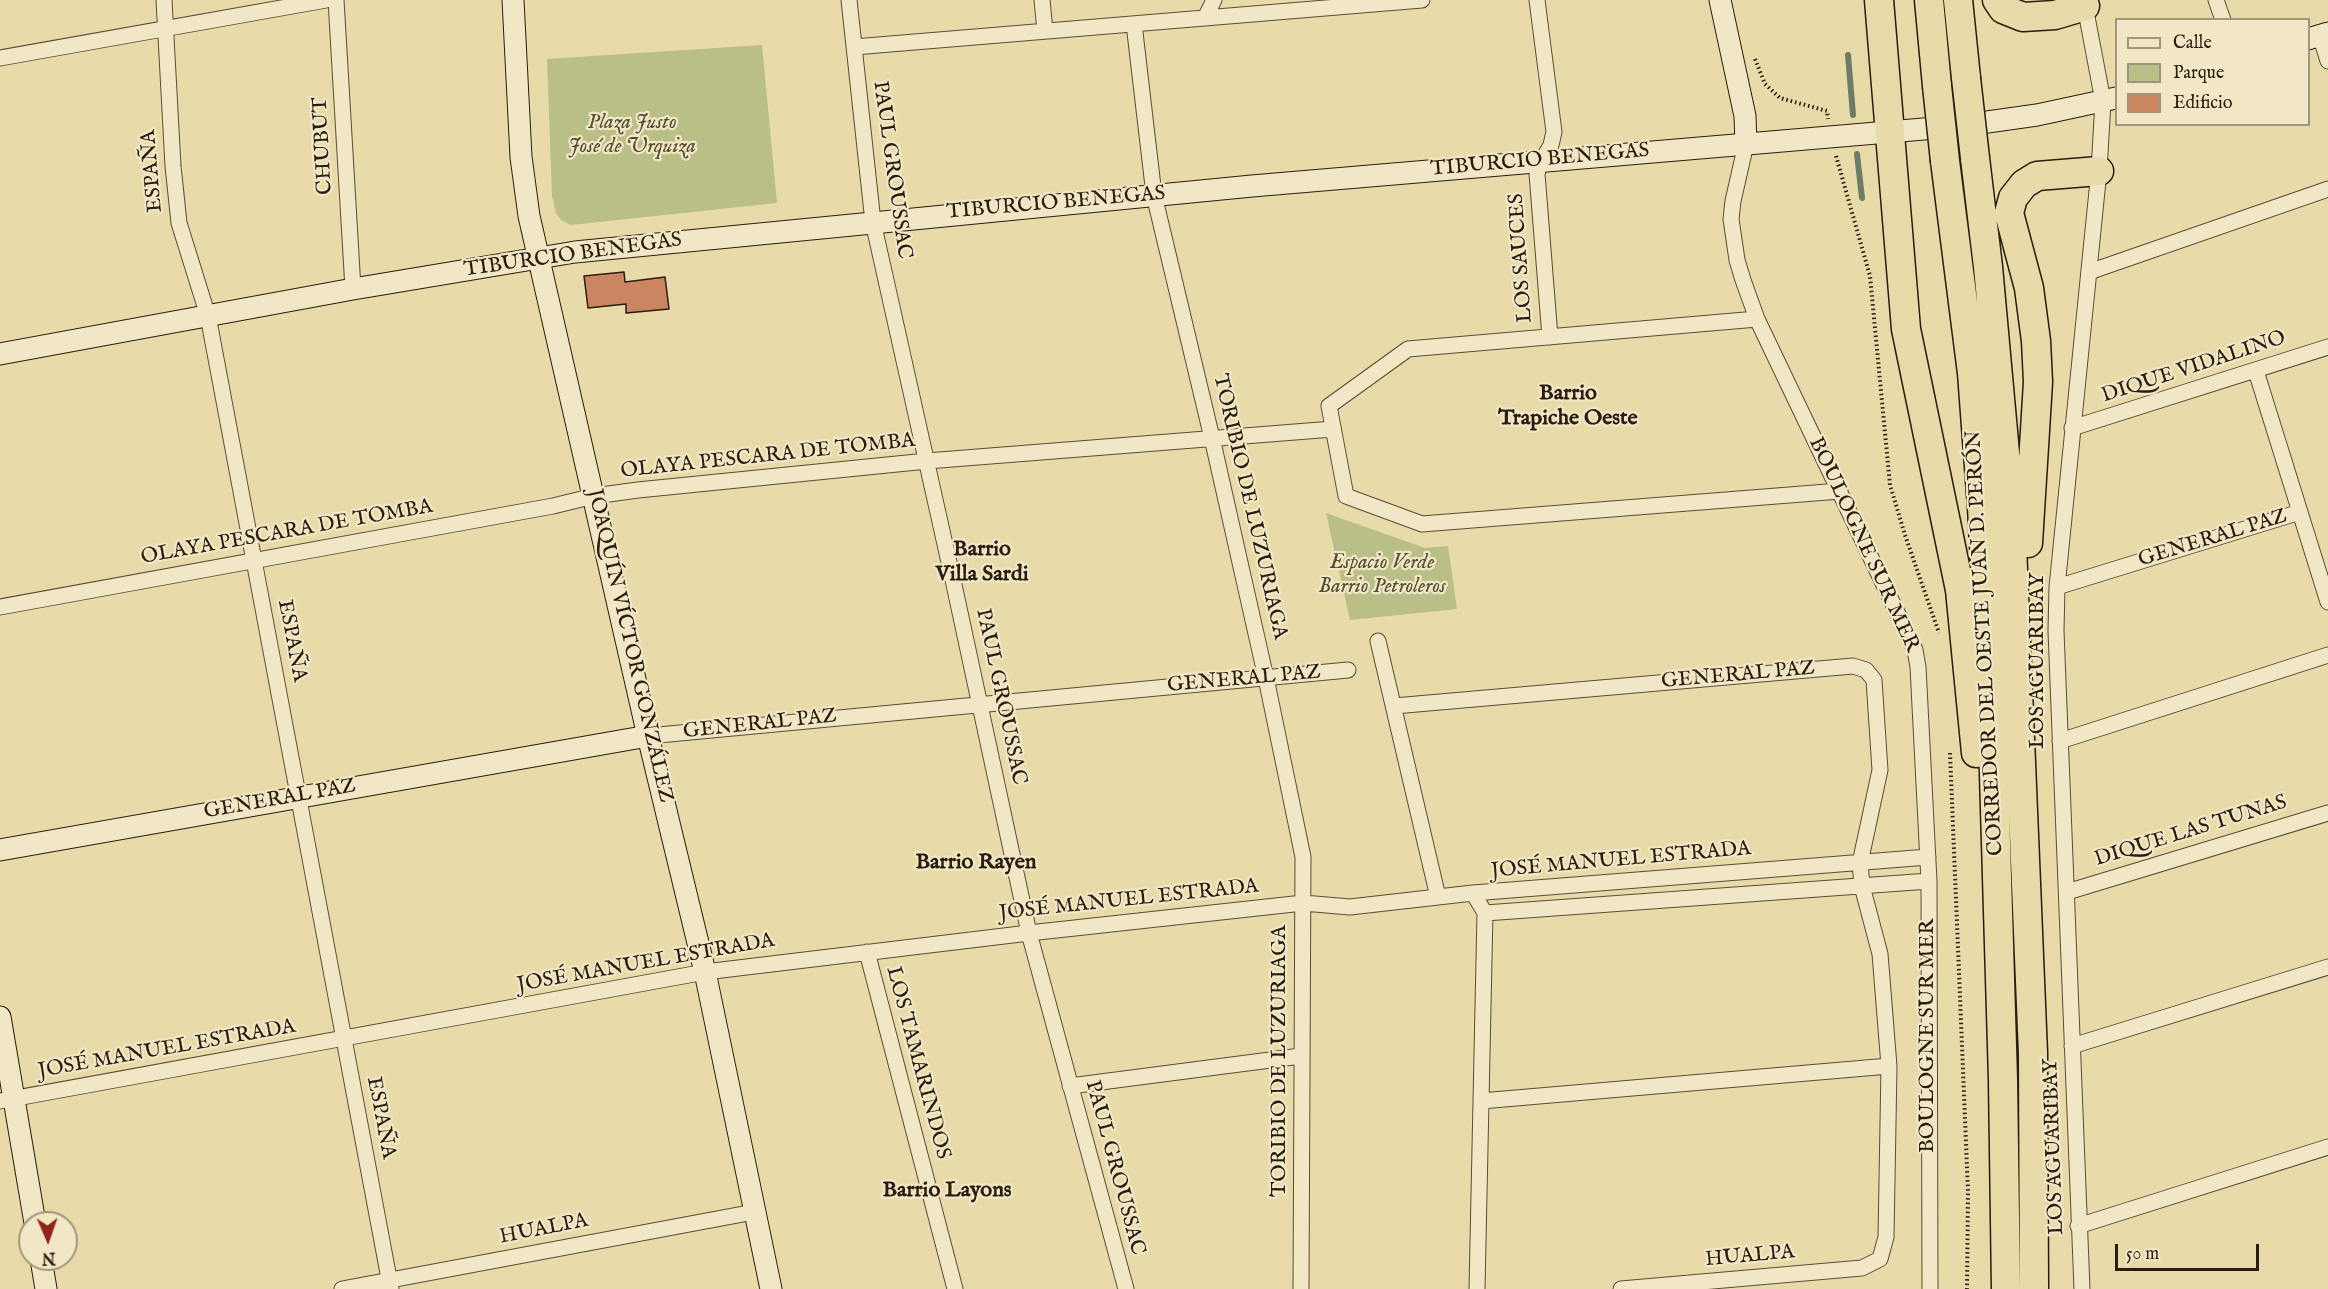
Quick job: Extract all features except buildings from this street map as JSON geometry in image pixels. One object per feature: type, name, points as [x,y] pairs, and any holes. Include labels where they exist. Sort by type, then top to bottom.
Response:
[{"type":"highway","points":[[1879,0],[1906,329],[1960,590],[1977,765],[1996,839]]},
{"type":"highway","name":"CORREDOR DEL OESTE JUAN D. PERÓN","points":[[1929,0],[1945,161],[1972,373],[1982,507],[1996,839],[2006,1289]]},
{"type":"highway","name":"CORREDOR DEL OESTE JUAN D. PERÓN","points":[[1958,0],[1988,267],[2010,508],[2020,698],[2033,1053],[2034,1289]]},
{"type":"highway","points":[[1997,0],[2003,9],[2024,17],[2055,15],[2084,3]]},
{"type":"highway","points":[[2020,698],[2038,382],[2036,341],[2029,288],[2009,213],[2013,198],[2018,191],[2037,176],[2059,172],[2099,171]]},
{"type":"main road","name":"JOAQUÍN VÍCTOR GONZÁLEZ","points":[[513,0],[521,157],[529,216],[648,736],[705,972],[771,1289]]},
{"type":"main road","name":"BOULOGNE SUR MER","points":[[1720,0],[1745,116],[1746,144]]},
{"type":"main road","name":"TIBURCIO BENEGAS","points":[[0,354],[353,289],[575,252],[1154,195],[1541,160],[1890,133],[2008,120],[2110,99]]},
{"type":"main road","name":"GENERAL PAZ","points":[[0,850],[648,736]]},
{"type":"main road","points":[[0,1017],[7,1100],[32,1211]]},
{"type":"main road","points":[[43,1271],[46,1289]]},
{"type":"street","name":"ESPAÑA","points":[[164,0],[173,166],[179,223],[208,316],[390,1285]]},
{"type":"street","points":[[0,58],[326,0]]},
{"type":"street","name":"CHUBUT","points":[[336,0],[353,289]]},
{"type":"street","name":"PAUL GROUSSAC","points":[[849,0],[873,222],[1029,933],[1126,1289]]},
{"type":"street","points":[[1042,0],[1045,31]]},
{"type":"street","points":[[1205,18],[1214,0]]},
{"type":"street","points":[[854,47],[1422,0]]},
{"type":"street","name":"LOS SAUCES","points":[[1537,0],[1554,132],[1551,145],[1541,160],[1537,174],[1550,337]]},
{"type":"street","points":[[2216,0],[2222,18]]},
{"type":"street","name":"LOS AGUARIBAY","points":[[2082,1289],[2056,632],[2057,586],[2072,428],[2099,171],[2110,99],[2084,3]]},
{"type":"street","name":"TORIBIO DE LUZURIAGA","points":[[1134,24],[1154,195],[1212,438],[1266,678],[1303,857],[1300,1056],[1301,1289]]},
{"type":"street","points":[[2319,36],[2328,61]]},
{"type":"street","name":"BOULOGNE SUR MER","points":[[1746,144],[1731,219],[1737,260],[1757,320],[1915,650],[1918,667],[1929,881],[1930,1289]]},
{"type":"street","points":[[2089,272],[2328,189]]},
{"type":"street","points":[[1757,320],[1408,349],[1329,406],[1346,496],[1422,524],[1839,491]]},
{"type":"street","name":"DIQUE VIDALINO","points":[[2072,428],[2328,347]]},
{"type":"street","points":[[2256,371],[2328,602]]},
{"type":"street","name":"OLAYA PESCARA DE TOMBA","points":[[0,607],[553,506],[594,496],[927,461],[1333,429]]},
{"type":"street","name":"GENERAL PAZ","points":[[2057,586],[2300,512]]},
{"type":"street","points":[[1378,641],[1438,897]]},
{"type":"street","points":[[2060,741],[2328,655]]},
{"type":"street","name":"GENERAL PAZ","points":[[1394,706],[1853,666],[1866,670],[1874,680],[1880,770],[1860,863]]},
{"type":"street","name":"GENERAL PAZ","points":[[648,736],[1348,670]]},
{"type":"street","name":"DIQUE LAS TUNAS","points":[[2067,892],[2328,813]]},
{"type":"street","name":"JOSÉ MANUEL ESTRADA","points":[[7,1100],[705,972],[867,951],[1303,903],[1350,907],[1473,893],[1928,857]]},
{"type":"street","points":[[1481,1101],[1889,1066],[1880,954],[1862,886],[1860,863]]},
{"type":"street","name":"JOSÉ MANUEL ESTRADA","points":[[1485,913],[1929,881]]},
{"type":"street","points":[[1473,893],[1485,913],[1477,1289]]},
{"type":"street","name":"LOS TAMARINDOS","points":[[867,951],[955,1289]]},
{"type":"street","points":[[2072,1046],[2328,967]]},
{"type":"street","points":[[1070,1086],[1300,1056]]},
{"type":"street","name":"HUALPA","points":[[1621,1289],[1862,1268],[1880,1259],[1886,1237],[1889,1066]]},
{"type":"street","points":[[2078,1226],[2328,1147]]},
{"type":"street","name":"HUALPA","points":[[342,1289],[390,1285],[754,1212]]},
{"type":"green space","name":"Plaza Justo José de Urquiza","points":[[762,45],[777,203],[571,225],[561,220],[556,213],[552,196],[547,59]]},
{"type":"green space","name":"Espacio Verde Barrio Petroleros","points":[[1326,513],[1425,548],[1448,546],[1457,609],[1350,620]]},
{"type":"waterway","points":[[1848,55],[1853,115]]},
{"type":"waterway","points":[[1857,154],[1862,198]]},
{"type":"district","name":"Barrio Trapiche Oeste","points":[[1568,407]]},
{"type":"district","name":"Barrio Villa Sardi","points":[[982,562]]},
{"type":"district","name":"Barrio Rayen","points":[[976,863]]},
{"type":"district","name":"Barrio Layons","points":[[947,1191]]}]
